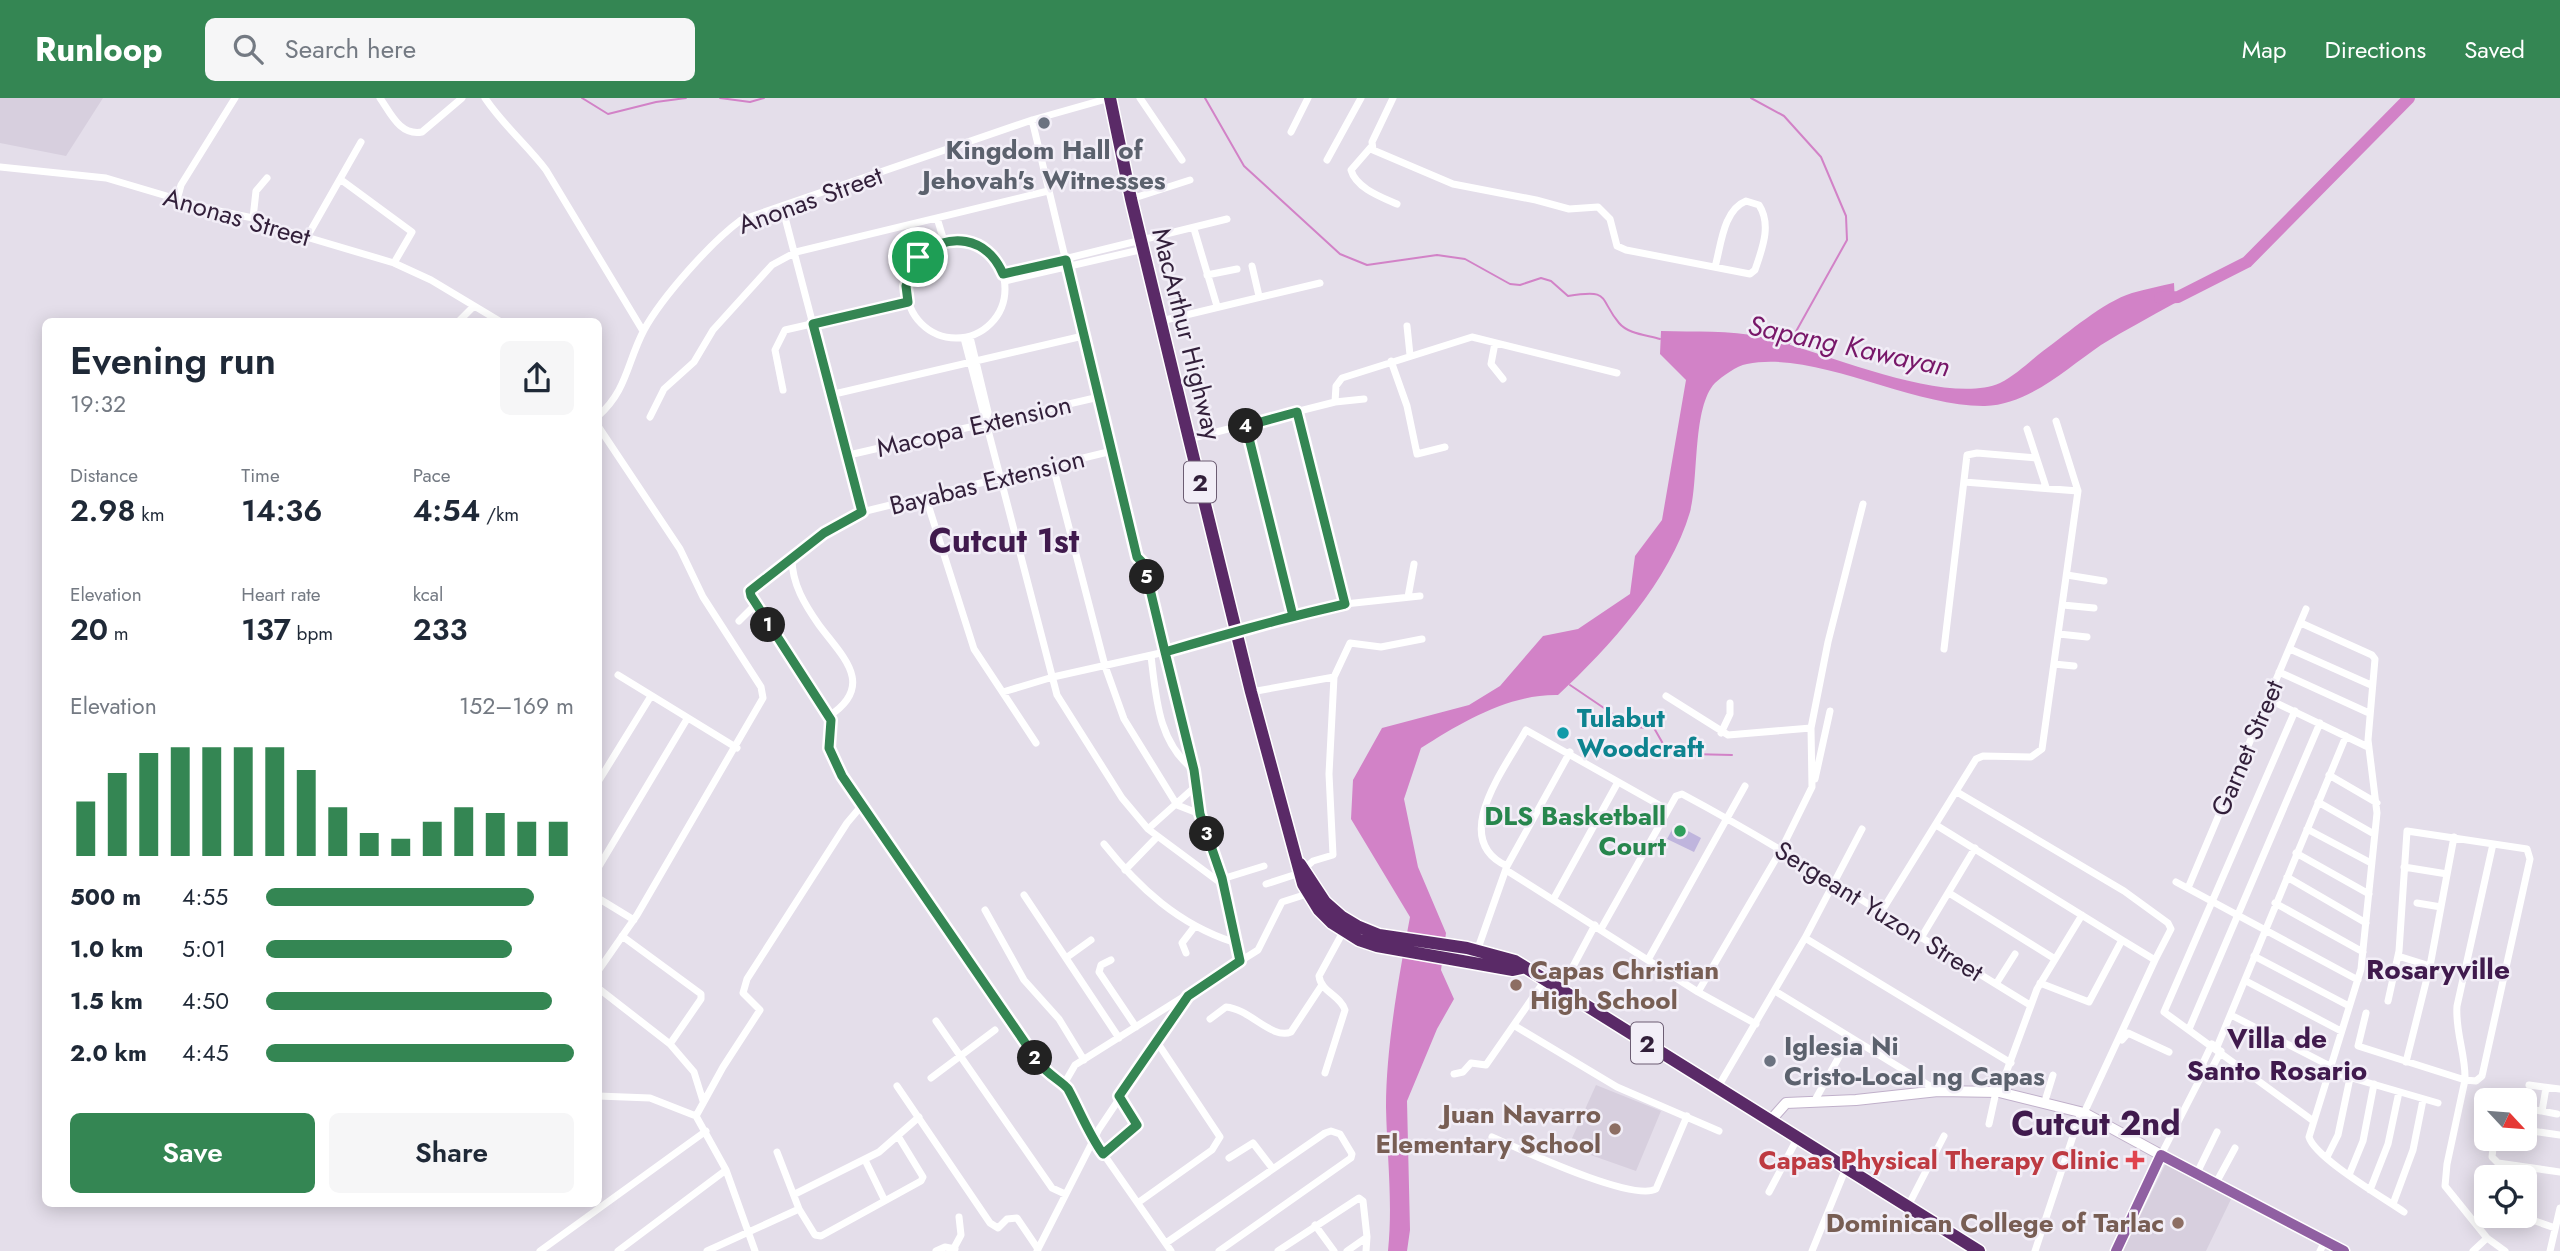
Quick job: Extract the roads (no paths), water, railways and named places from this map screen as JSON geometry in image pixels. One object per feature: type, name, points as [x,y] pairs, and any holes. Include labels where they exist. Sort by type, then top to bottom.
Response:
[{"type":"highway","name":"MacArthur Highway","points":[[1110,98],[1131,199],[1251,692],[1307,894],[1319,910],[1343,932],[1378,941],[1514,961],[1979,1251]]},
{"type":"highway","name":"MacArthur Highway","points":[[1301,869],[1325,902],[1378,941]]},
{"type":"main road","points":[[2116,1251],[2161,1155],[2216,1183],[2322,1246],[2344,1251]]},
{"type":"street","points":[[177,200],[181,185],[236,98]]},
{"type":"street","points":[[380,98],[399,126],[415,133],[422,132],[462,98]]},
{"type":"street","points":[[485,98],[508,130],[528,147],[546,170],[643,331]]},
{"type":"street","name":"Anonas Street","points":[[602,411],[620,394],[643,331],[722,234],[741,220],[1032,120],[1110,98]]},
{"type":"street","points":[[1140,98],[1182,160]]},
{"type":"street","points":[[1291,132],[1308,98]]},
{"type":"street","points":[[1327,160],[1361,98]]},
{"type":"street","points":[[1394,98],[1371,147],[1351,170],[1373,194],[1397,204]]},
{"type":"street","points":[[1032,120],[1083,336],[1194,770],[1200,814],[1222,881],[1233,942],[1240,961]]},
{"type":"street","points":[[307,237],[361,142]]},
{"type":"street","points":[[1371,147],[1453,184],[1569,209],[1598,207],[1610,219],[1614,237],[1621,248],[1747,274],[1755,270],[1766,224],[1759,205],[1746,201],[1735,208],[1726,226],[1715,267]]},
{"type":"street","name":"Anonas Street","points":[[0,167],[106,178],[177,200],[253,218],[276,229],[394,263],[431,279],[493,318]]},
{"type":"street","points":[[253,218],[255,192],[267,178]]},
{"type":"street","points":[[340,179],[412,232],[394,263]]},
{"type":"street","points":[[1131,199],[1190,180]]},
{"type":"street","points":[[650,417],[664,389],[694,362],[713,330],[772,265],[796,252],[1048,191]]},
{"type":"street","points":[[782,206],[862,512]]},
{"type":"street","points":[[937,218],[944,241]]},
{"type":"street","points":[[1004,277],[1143,245],[1227,219]]},
{"type":"street","points":[[1194,229],[1217,306]]},
{"type":"street","points":[[960,239],[989,251],[1004,277],[1002,307],[995,320],[967,337],[950,338],[929,331],[914,316],[908,302],[906,286],[918,257],[930,247],[944,241],[960,239]]},
{"type":"street","points":[[1252,266],[1259,296]]},
{"type":"street","points":[[1207,275],[1237,269]]},
{"type":"street","points":[[1161,321],[1320,283]]},
{"type":"street","points":[[783,390],[775,350],[777,341],[785,330],[908,302]]},
{"type":"street","points":[[462,318],[473,307]]},
{"type":"street","points":[[1407,326],[1410,355]]},
{"type":"street","points":[[830,395],[1083,336]]},
{"type":"street","points":[[967,337],[988,412],[985,421],[1003,478],[1057,695],[1122,798],[1148,829],[1222,881]]},
{"type":"street","points":[[1335,402],[1336,386],[1342,378],[1472,337],[1617,373]]},
{"type":"street","points":[[1495,343],[1491,364],[1503,379]]},
{"type":"street","points":[[1391,361],[1407,406],[1418,454],[1445,447]]},
{"type":"street","name":"Macopa Extension","points":[[849,455],[985,421],[1099,397]]},
{"type":"street","points":[[1189,439],[1335,402],[1364,399]]},
{"type":"street","points":[[1297,412],[1345,604]]},
{"type":"street","points":[[1880,914],[1979,757],[2031,757],[2039,753],[2059,634],[2078,491],[2056,421]]},
{"type":"street","points":[[1246,426],[1293,616]]},
{"type":"street","points":[[2027,429],[2046,487]]},
{"type":"street","points":[[602,432],[680,550],[703,597],[761,687],[761,705],[737,748],[634,920],[602,965]]},
{"type":"street","name":"Bayabas Extension","points":[[755,605],[750,591],[824,533],[862,512],[1112,451]]},
{"type":"street","points":[[1944,649],[1964,482],[1970,453],[2036,458]]},
{"type":"street","points":[[1053,466],[1105,666],[1124,719],[1177,805],[1200,814]]},
{"type":"street","points":[[1964,482],[2078,491]]},
{"type":"street","points":[[925,495],[974,649],[1035,743]]},
{"type":"street","points":[[1813,783],[1811,728],[1828,642],[1863,503]]},
{"type":"street","points":[[792,559],[792,575]]},
{"type":"street","points":[[1408,597],[1413,564]]},
{"type":"street","points":[[782,566],[792,575],[808,608],[839,646],[851,668],[853,678],[849,694],[829,716]]},
{"type":"street","points":[[2067,575],[2104,581]]},
{"type":"street","points":[[1003,692],[1345,604],[1420,596]]},
{"type":"street","points":[[739,621],[755,605],[829,716],[833,725],[830,752],[863,804],[1039,1063],[1049,1076],[1063,1084],[1093,1139],[1171,1251]]},
{"type":"street","points":[[2063,605],[2094,608]]},
{"type":"street","name":"Garnet Street","points":[[2188,888],[2306,609]]},
{"type":"street","points":[[2301,623],[2374,657],[2368,747],[2377,803],[2358,980],[2312,1120],[2310,1141],[2349,1175],[2404,1212]]},
{"type":"street","points":[[2059,634],[2087,637]]},
{"type":"street","points":[[1266,884],[1313,861],[1333,855],[1329,774],[1334,677],[1350,643],[1381,647],[1422,639]]},
{"type":"street","points":[[2290,649],[2371,685]]},
{"type":"street","points":[[1151,656],[1162,721],[1171,748],[1194,770]]},
{"type":"street","points":[[2054,664],[2074,666]]},
{"type":"street","points":[[2279,673],[2369,713]]},
{"type":"street","points":[[618,675],[737,748]]},
{"type":"street","points":[[1251,692],[1334,677]]},
{"type":"street","points":[[1667,695],[1721,733],[1739,737],[1811,728]]},
{"type":"street","points":[[602,776],[651,696]]},
{"type":"street","points":[[2268,699],[2368,747]]},
{"type":"street","points":[[1721,733],[1730,714],[1730,703]]},
{"type":"street","points":[[1698,992],[1781,850],[1813,783],[1830,711]]},
{"type":"street","points":[[2295,711],[2164,1012],[2216,1047],[2312,1120]]},
{"type":"street","points":[[602,862],[687,719]]},
{"type":"street","points":[[2189,1029],[2319,723]]},
{"type":"street","points":[[1561,989],[1598,927],[1668,810],[1570,752],[1526,730],[1491,796],[1480,825],[1485,849],[1506,868],[1553,900],[1598,927],[1649,958],[1698,992],[1756,1024]]},
{"type":"street","points":[[1770,1121],[1786,1103],[1938,1091],[1997,1092],[2045,1101],[2082,1112],[2161,1155],[2204,1071],[2212,1068],[2216,1047],[2246,981],[2275,903],[2346,736]]},
{"type":"street","points":[[1470,953],[1506,868],[1570,752]]},
{"type":"street","points":[[2329,775],[2377,803]]},
{"type":"street","points":[[1553,900],[1618,782]]},
{"type":"street","points":[[1148,829],[1197,785]]},
{"type":"street","points":[[1649,958],[1745,786]]},
{"type":"street","points":[[1957,792],[2124,891],[2168,923],[2171,929],[2082,1112],[2035,1251]]},
{"type":"street","name":"Sergeant Yuzon Street","points":[[1668,810],[1676,796],[1682,794],[1728,818],[2031,1005]]},
{"type":"street","points":[[2318,802],[2374,834]]},
{"type":"street","points":[[696,1116],[760,1010],[743,993],[747,979],[847,823],[863,804]]},
{"type":"street","points":[[1936,825],[2155,960]]},
{"type":"street","points":[[2307,828],[2371,863]]},
{"type":"street","points":[[1718,1087],[1805,939],[1863,829]]},
{"type":"street","points":[[2366,1013],[2358,1046],[2465,1080],[2476,1081],[2485,1071],[2530,859],[2527,849],[2409,830],[2398,956],[2388,1001]]},
{"type":"street","points":[[1125,870],[1157,837]]},
{"type":"street","points":[[2406,1062],[2430,966],[2454,837]]},
{"type":"street","points":[[1104,844],[1125,870],[1163,905],[1195,926],[1233,942]]},
{"type":"street","points":[[2493,844],[2455,1024],[2465,1066],[2465,1080],[2447,1164],[2445,1186],[2487,1238],[2505,1251]]},
{"type":"street","points":[[1921,938],[1975,848]]},
{"type":"street","points":[[2296,853],[2369,894]]},
{"type":"street","points":[[1222,881],[1264,866]]},
{"type":"street","points":[[2404,867],[2447,874]]},
{"type":"street","points":[[2287,877],[2366,923]]},
{"type":"street","points":[[2176,882],[2214,900],[2358,980]]},
{"type":"street","points":[[1949,893],[2055,959]]},
{"type":"street","points":[[1063,1084],[1075,1065],[1258,950],[1282,902],[1307,894]]},
{"type":"street","points":[[1024,895],[1119,1038]]},
{"type":"street","points":[[602,900],[634,920]]},
{"type":"street","points":[[2275,903],[2363,951]]},
{"type":"street","points":[[2417,903],[2441,907]]},
{"type":"street","points":[[985,910],[1024,980],[1054,1013],[1084,1060]]},
{"type":"street","points":[[1989,1124],[1997,1092],[2011,1063],[2040,983],[2082,915]]},
{"type":"street","points":[[1186,953],[1182,943],[1195,926]]},
{"type":"street","points":[[1325,1073],[1345,1010],[1343,1004],[1322,985],[1320,976],[1343,932]]},
{"type":"street","points":[[622,936],[701,994],[701,999],[670,1044]]},
{"type":"street","points":[[1805,939],[2011,1063]]},
{"type":"street","points":[[1066,958],[1091,940]]},
{"type":"street","points":[[2040,983],[2089,1002],[2122,940]]},
{"type":"street","points":[[1996,984],[2015,954]]},
{"type":"street","points":[[2254,956],[2349,1006]]},
{"type":"street","points":[[2398,956],[2430,966]]},
{"type":"street","points":[[1111,960],[1101,965],[1099,972],[1136,1027]]},
{"type":"street","points":[[1454,1074],[1463,1072],[1471,1063],[1486,1065],[1545,980]]},
{"type":"street","points":[[2246,981],[2341,1031]]},
{"type":"street","points":[[1210,1019],[1226,1007],[1234,1007],[1243,1009],[1270,1030],[1285,1035],[1291,1032],[1322,985]]},
{"type":"street","points":[[602,991],[670,1044],[694,1072],[703,1101]]},
{"type":"street","points":[[1775,991],[1938,1091]]},
{"type":"street","points":[[1038,1250],[1093,1139],[1119,1096],[1188,996]]},
{"type":"street","points":[[2231,1015],[2350,1078],[2438,1103]]},
{"type":"street","points":[[936,1021],[1052,1188],[1065,1194]]},
{"type":"street","points":[[1515,1026],[1617,1087],[1719,1131]]},
{"type":"street","points":[[931,1078],[995,1030]]},
{"type":"street","points":[[2117,1043],[2128,1033],[2169,1052]]},
{"type":"street","points":[[1814,1102],[1850,1037]]},
{"type":"street","points":[[1139,1202],[1212,1150],[1220,1137],[1157,1042]]},
{"type":"street","points":[[2045,1101],[2053,1074]]},
{"type":"street","points":[[2327,1157],[2338,1135],[2350,1078]]},
{"type":"street","points":[[2349,1175],[2363,1141],[2374,1084]]},
{"type":"street","points":[[2529,1085],[2560,1089]]},
{"type":"street","points":[[897,1086],[989,1223],[998,1228],[1007,1219],[1017,1218],[1038,1250]]},
{"type":"street","points":[[2542,1111],[2546,1088]]},
{"type":"street","points":[[2370,1190],[2388,1144],[2399,1092]]},
{"type":"street","points":[[602,1096],[650,1098],[696,1116],[726,1170],[755,1251]]},
{"type":"street","points":[[1103,1154],[1137,1125],[1119,1096]]},
{"type":"street","points":[[2393,1204],[2413,1150],[2423,1100]]},
{"type":"street","points":[[2538,1110],[2557,1114]]},
{"type":"street","points":[[1492,1137],[1562,1168],[1647,1192],[1656,1189],[1687,1116]]},
{"type":"street","points":[[795,1194],[879,1153],[919,1117]]},
{"type":"street","points":[[602,1206],[706,1131]]},
{"type":"street","points":[[1166,1242],[1331,1131],[1338,1133],[1352,1154],[1351,1158],[1219,1251]]},
{"type":"street","points":[[2197,1173],[2217,1132]]},
{"type":"street","points":[[2538,1132],[2560,1135]]},
{"type":"street","points":[[777,1152],[799,1209],[815,1235],[821,1236],[923,1179],[898,1136]]},
{"type":"street","points":[[1907,1208],[1944,1136]]},
{"type":"street","points":[[1769,1192],[1798,1137]]},
{"type":"street","points":[[1230,1158],[1253,1143],[1273,1169]]},
{"type":"street","points":[[2216,1183],[2235,1149]]},
{"type":"street","points":[[2493,1152],[2492,1157],[2498,1163],[2560,1172]]},
{"type":"street","points":[[864,1160],[884,1199]]},
{"type":"street","points":[[1812,1251],[1846,1168]]},
{"type":"street","points":[[618,1251],[726,1170]]},
{"type":"street","points":[[1278,1251],[1359,1198],[1363,1201],[1366,1251]]},
{"type":"street","points":[[540,1251],[601,1207]]},
{"type":"street","points":[[2550,1251],[2560,1208]]},
{"type":"street","points":[[707,1251],[748,1229],[799,1209]]},
{"type":"street","points":[[936,1251],[945,1247],[955,1249],[961,1235],[958,1217]]},
{"type":"street","points":[[2537,1222],[2555,1228]]},
{"type":"street","points":[[1315,1225],[1334,1251]]},
{"type":"street","points":[[1347,1251],[1367,1237]]},
{"type":"street","points":[[2473,1251],[2487,1238]]},
{"type":"waterway","points":[[582,98],[608,114],[656,102],[686,98]]},
{"type":"waterway","points":[[720,98],[750,102],[764,98]]},
{"type":"waterway","points":[[1205,98],[1244,166],[1340,254],[1367,265],[1437,255],[1465,259],[1510,284],[1520,285],[1541,278],[1551,281],[1568,296],[1598,295],[1623,327],[1660,339]]},
{"type":"waterway","points":[[1751,98],[1784,116],[1821,157],[1846,216],[1847,240],[1789,344]]},
{"type":"waterway","name":"Sapang Kawayan","points":[[2160,298],[2178,297],[2247,262],[2409,98]]},
{"type":"waterway","points":[[1570,685],[1632,727],[1654,728],[1666,749],[1690,754],[1732,755]]},
{"type":"place","name":"Kingdom Hall of Jehovah's Witnesses","points":[[1044,123]]},
{"type":"place","name":"Tulabut Woodcraft","points":[[1563,733]]},
{"type":"place","name":"DLS Basketball Court","points":[[1680,831]]},
{"type":"place","name":"Capas Christian High School","points":[[1516,985]]},
{"type":"place","name":"Iglesia Ni Cristo-Local ng Capas","points":[[1770,1061]]},
{"type":"place","name":"Juan Navarro Elementary School","points":[[1615,1129]]},
{"type":"place","name":"Capas Physical Therapy Clinic","points":[[2135,1160]]},
{"type":"place","name":"Dominican College of Tarlac","points":[[2178,1223]]},
{"type":"district","name":"Cutcut 1st","points":[[1004,540]]},
{"type":"district","name":"Rosaryville","points":[[2438,969]]},
{"type":"district","name":"Villa de Santo Rosario","points":[[2277,1054]]},
{"type":"district","name":"Cutcut 2nd","points":[[2096,1123]]}]
